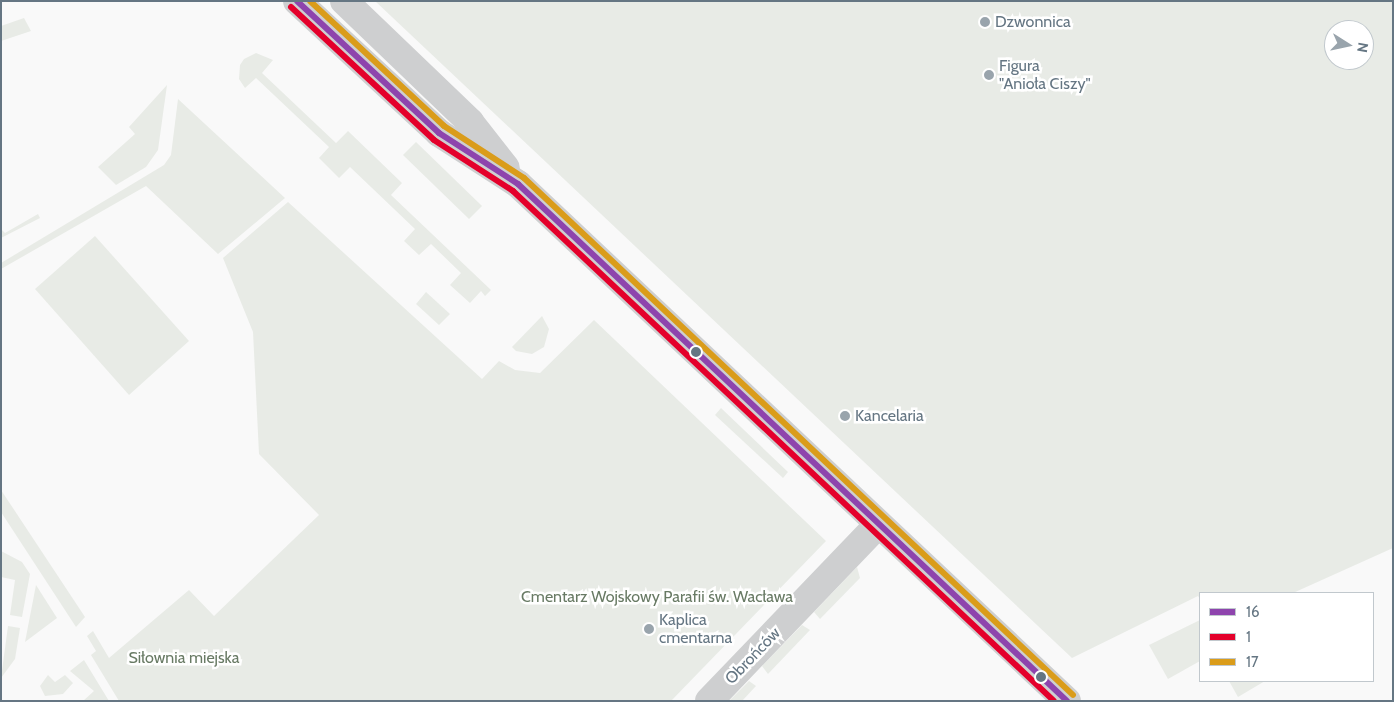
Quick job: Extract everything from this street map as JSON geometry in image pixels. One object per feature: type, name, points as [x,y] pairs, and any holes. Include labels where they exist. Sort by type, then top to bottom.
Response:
[{"type":"street","points":[[297,1],[439,133],[518,184]]},
{"type":"street","points":[[344,1],[470,122],[518,184],[1067,701]]},
{"type":"street","name":"Obrońców","points":[[710,701],[879,524]]},
{"type":"green space","points":[[375,1],[1393,1],[1393,548],[1295,592],[1199,592],[1199,598],[1198,596],[1072,658]]},
{"type":"green space","points":[[24,18],[31,31],[1,41],[1,26]]},
{"type":"green space","points":[[256,53],[273,60],[262,73],[336,143],[348,131],[402,183],[391,195],[491,290],[485,296],[481,291],[470,303],[450,285],[461,273],[431,244],[419,255],[404,241],[415,229],[350,167],[339,178],[319,158],[329,147],[256,78],[245,88],[239,79],[240,65],[244,59]]},
{"type":"green space","points":[[167,85],[158,150],[146,167],[116,185],[98,167],[135,134],[129,127]]},
{"type":"green space","points":[[178,99],[285,198],[218,254],[146,186],[1,269],[1,263],[164,165],[171,155]]},
{"type":"green space","points":[[416,142],[482,206],[469,219],[403,155]]},
{"type":"green space","points":[[288,202],[482,379],[499,361],[515,370],[540,373],[594,320],[826,541],[671,701],[119,701],[91,655],[96,651],[87,636],[93,631],[109,658],[189,590],[214,616],[319,515],[259,454],[253,332],[223,258]]},
{"type":"green space","points":[[38,214],[40,218],[1,238],[1,229],[5,233]]},
{"type":"green space","points":[[95,236],[189,341],[129,395],[35,289]]},
{"type":"green space","points":[[426,292],[450,314],[439,325],[416,304]]},
{"type":"green space","points":[[542,316],[549,329],[544,347],[532,354],[516,351],[512,347]]},
{"type":"green space","points":[[721,408],[788,472],[783,478],[715,415]]},
{"type":"green space","points":[[1,490],[85,617],[76,627],[1,512]]},
{"type":"green space","points":[[1,551],[22,562],[30,574],[22,617],[10,615],[15,580],[1,577]]},
{"type":"green space","points":[[857,567],[860,578],[820,619],[814,612]]},
{"type":"green space","points":[[36,585],[57,618],[25,642]]},
{"type":"green space","points":[[1199,620],[1199,662],[1168,679],[1149,645]]},
{"type":"green space","points":[[802,625],[810,630],[768,674],[762,666]]},
{"type":"green space","points":[[8,626],[20,628],[15,659],[1,678]]},
{"type":"green space","points":[[84,660],[109,701],[83,701],[94,691],[70,671]]},
{"type":"green space","points":[[48,675],[55,682],[65,675],[73,683],[63,694],[45,696],[40,686]]},
{"type":"green space","points":[[749,681],[756,686],[742,701],[729,701]]},
{"type":"green space","points":[[1230,682],[1263,682],[1238,697]]},
{"type":"transit line","name":"16","points":[[297,1],[439,133],[518,184],[1067,701]]},
{"type":"transit line","name":"17","points":[[310,1],[444,126],[524,178],[1073,695]]},
{"type":"transit line","name":"1","points":[[291,7],[434,140],[513,191],[1054,701]]},
{"type":"place","name":"Dzwonnica","points":[[985,22]]},
{"type":"place","name":"Figura \"Anioła Ciszy\"","points":[[989,75]]},
{"type":"place","name":"Kancelaria","points":[[845,416]]},
{"type":"place","name":"Kaplica cmentarna","points":[[649,629]]},
{"type":"park label","name":"Cmentarz Wojskowy Parafii św. Wacława","points":[[657,597]]},
{"type":"park label","name":"Siłownia miejska","points":[[184,658]]}]
